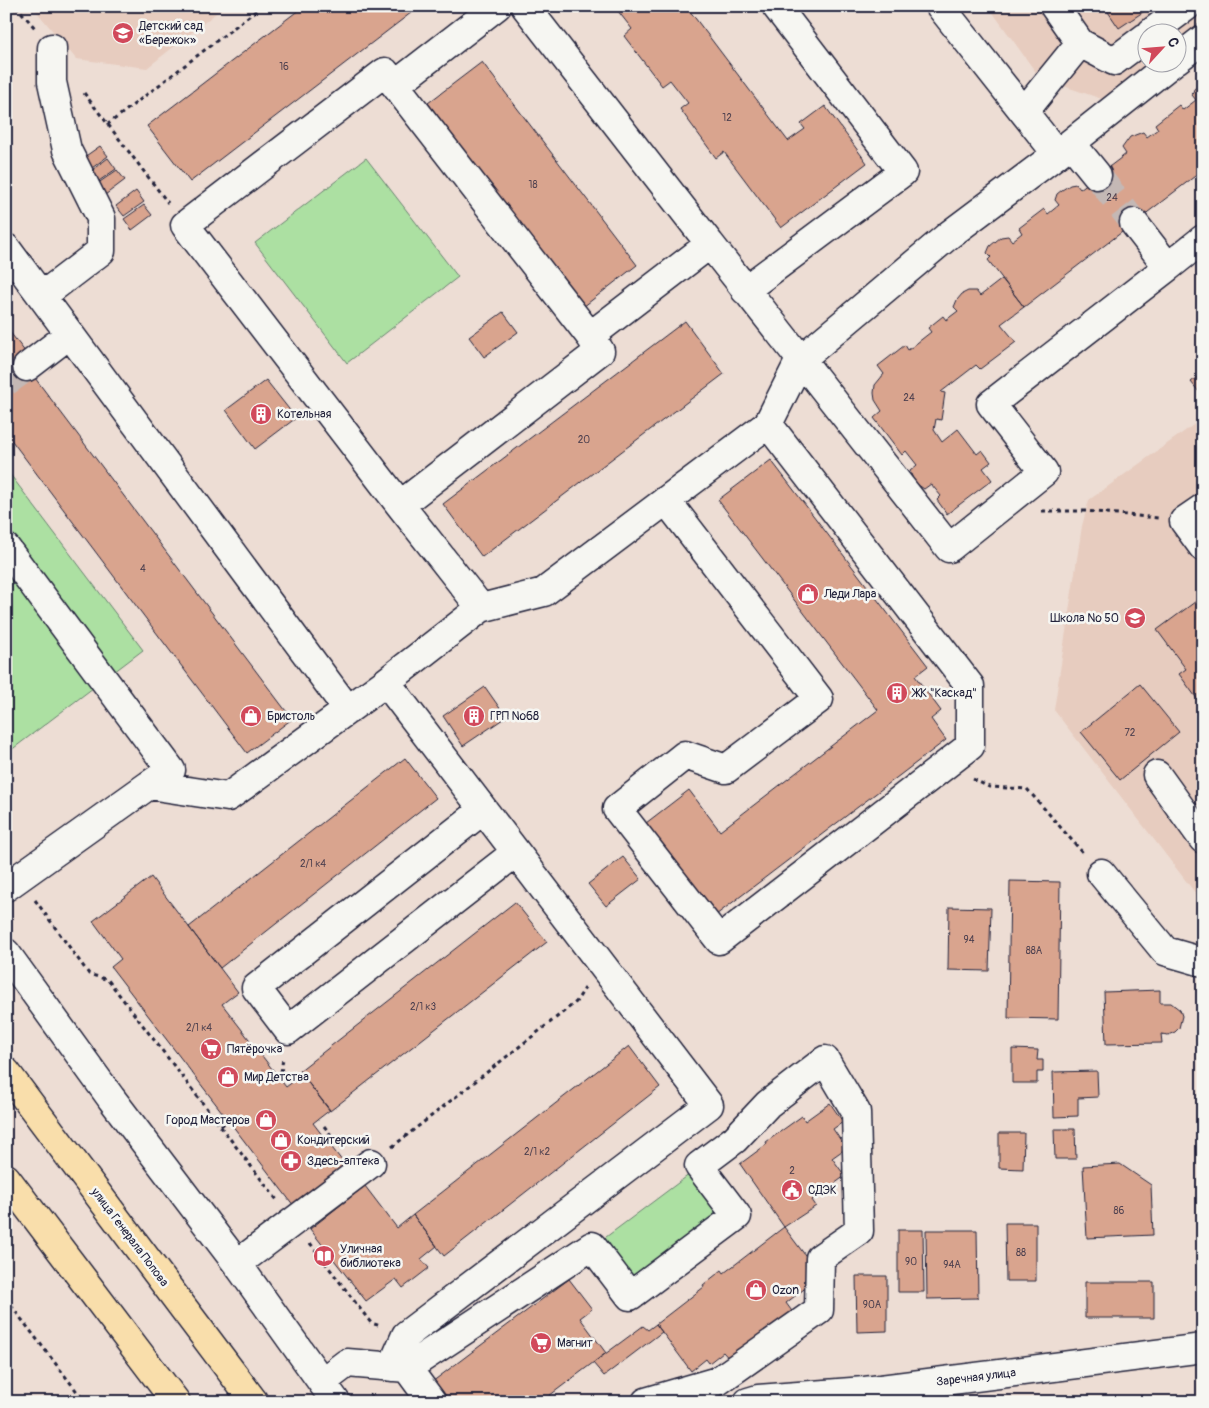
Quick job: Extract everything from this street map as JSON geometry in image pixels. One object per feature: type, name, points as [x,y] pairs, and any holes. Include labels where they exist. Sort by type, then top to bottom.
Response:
[{"type":"main road","name":"улица Генерала Попова","points":[[6,1072],[254,1402]]},
{"type":"main road","points":[[6,1178],[168,1399]]},
{"type":"street","points":[[394,85],[497,6]]},
{"type":"street","points":[[525,6],[745,290],[949,548],[1044,472],[991,404],[1203,239]]},
{"type":"street","points":[[745,290],[902,172],[776,6]]},
{"type":"street","points":[[940,6],[1024,112],[1097,176]]},
{"type":"street","points":[[1054,6],[1080,43],[1114,61],[1136,44]]},
{"type":"street","points":[[1165,22],[1187,6]]},
{"type":"street","points":[[1186,52],[1203,39]]},
{"type":"street","points":[[1024,112],[1080,43]]},
{"type":"street","points":[[42,296],[101,251],[101,218],[67,150],[52,82],[52,48]]},
{"type":"street","points":[[400,505],[600,351],[385,72],[186,226],[400,505],[481,608]]},
{"type":"street","points":[[149,785],[228,797],[386,682],[481,608],[544,592],[768,424],[800,360],[949,234],[1064,148],[1160,72]]},
{"type":"street","points":[[1134,223],[1168,267]]},
{"type":"street","points":[[590,336],[710,244]]},
{"type":"street","points":[[6,248],[348,710]]},
{"type":"street","points":[[27,367],[70,334]]},
{"type":"street","points":[[666,500],[819,699],[726,769],[685,755],[617,809],[719,940],[970,746],[970,686],[768,424]]},
{"type":"street","points":[[1194,514],[1203,547]]},
{"type":"street","points":[[6,548],[171,770],[13,883]]},
{"type":"street","points":[[386,682],[709,1104],[406,1335],[400,1367]]},
{"type":"street","points":[[1157,776],[1203,839]]},
{"type":"street","points":[[483,810],[256,988],[266,1002],[288,1030],[515,852]]},
{"type":"street","points":[[1101,873],[1165,951],[1203,962]]},
{"type":"street","points":[[6,953],[111,1098],[237,1264],[329,1392],[347,1363],[400,1367],[592,1246],[630,1296],[737,1216],[699,1166],[735,1139],[768,1104],[825,1060],[856,1112],[859,1231],[820,1258],[819,1310],[718,1381],[646,1402]]},
{"type":"street","points":[[237,1264],[371,1163]]},
{"type":"street","name":"Заречная улица","points":[[755,1401],[865,1390],[1203,1348]]},
{"type":"street","points":[[400,1367],[432,1402]]},
{"type":"path","points":[[16,6],[52,48]]},
{"type":"path","points":[[107,125],[262,6]]},
{"type":"path","points":[[80,86],[107,125],[186,226]]},
{"type":"path","points":[[1039,511],[1194,514]]},
{"type":"path","points":[[946,765],[989,787],[1027,789],[1101,873]]},
{"type":"path","points":[[13,883],[89,974],[108,980],[371,1323],[406,1335]]},
{"type":"path","points":[[371,1163],[576,1002],[588,983]]},
{"type":"path","points":[[220,1126],[228,1120]]},
{"type":"path","points":[[6,1300],[86,1402]]},
{"type":"shaded area","name":"Детский сад «Бережок»","points":[[32,6],[225,6],[147,68],[76,59]]},
{"type":"shaded area","points":[[988,6],[1203,6],[1203,20],[1186,34],[1186,22],[1136,22],[1136,72],[1140,72],[1105,100],[1040,78]]},
{"type":"shaded area","name":"Школа № 50","points":[[1203,418],[1203,903],[1054,710],[1082,526],[1089,500]]},
{"type":"green space","points":[[366,158],[458,277],[347,363],[255,243]]},
{"type":"green space","points":[[6,469],[143,650],[6,754]]},
{"type":"green space","points":[[690,1174],[721,1215],[633,1281],[602,1240]]},
{"type":"building","points":[[304,6],[420,6],[190,182],[147,126]]},
{"type":"building","points":[[614,6],[686,6],[788,141],[805,129],[801,124],[825,106],[867,163],[781,228],[724,152],[716,158],[680,109],[688,103],[670,80],[662,86],[624,36],[632,29]]},
{"type":"building","points":[[1104,6],[1152,6],[1119,28]]},
{"type":"building","points":[[482,62],[637,265],[583,307],[428,103]]},
{"type":"building","points":[[1203,82],[1203,170],[1024,307],[988,260],[991,257],[987,253],[990,246],[1001,237],[1008,236],[1012,241],[1022,233],[1019,228],[1044,209],[1048,214],[1059,205],[1055,200],[1057,194],[1062,190],[1076,184],[1080,189],[1126,154],[1122,148],[1130,137],[1143,132],[1147,137],[1158,129],[1155,124],[1179,105],[1183,110],[1196,100],[1192,95],[1194,89]]},
{"type":"building","points":[[100,146],[108,156],[88,171],[80,160]]},
{"type":"building","points":[[108,158],[116,169],[96,183],[88,173]]},
{"type":"building","points":[[117,170],[125,180],[105,195],[97,184]]},
{"type":"building","points":[[136,191],[144,202],[124,216],[116,206]]},
{"type":"building","points":[[144,205],[152,215],[132,230],[124,219]]},
{"type":"building","points":[[1002,279],[1024,307],[1001,324],[1016,342],[980,369],[976,365],[941,392],[945,393],[941,420],[936,419],[934,430],[942,442],[958,429],[977,454],[982,450],[991,462],[983,468],[992,480],[947,514],[937,500],[941,496],[931,484],[924,489],[914,482],[910,471],[917,465],[906,451],[902,455],[874,418],[882,411],[875,400],[874,393],[875,385],[884,374],[878,366],[905,345],[908,350],[931,332],[928,328],[943,316],[946,320],[958,311],[954,307],[962,294],[968,291],[976,291],[980,296]]},
{"type":"building","points":[[503,312],[518,332],[484,357],[469,337]]},
{"type":"building","points":[[685,321],[724,374],[482,557],[443,504]]},
{"type":"building","points":[[6,327],[26,353],[32,374],[6,392]]},
{"type":"building","points":[[1203,372],[1203,397],[1191,382]]},
{"type":"building","points":[[32,374],[292,719],[247,753],[6,433],[6,392]]},
{"type":"building","name":"Котельная","points":[[266,380],[296,418],[255,449],[226,410]]},
{"type":"building","name":"ЖК \"Каскад\"","points":[[771,460],[928,666],[915,676],[941,711],[931,719],[946,740],[716,915],[646,823],[689,790],[720,831],[878,710],[718,500]]},
{"type":"building","points":[[1203,596],[1203,707],[1179,674],[1186,669],[1157,630]]},
{"type":"building","points":[[1140,684],[1179,732],[1120,780],[1081,732]]},
{"type":"building","name":"ГРП №68","points":[[485,687],[506,717],[463,746],[443,716]]},
{"type":"building","points":[[405,758],[436,798],[220,968],[189,927]]},
{"type":"building","points":[[623,857],[641,879],[606,906],[588,884]]},
{"type":"building","points":[[151,877],[238,992],[222,1004],[286,1087],[302,1075],[330,1110],[313,1123],[346,1166],[294,1206],[111,967],[121,959],[93,921]]},
{"type":"building","points":[[1010,881],[1060,882],[1058,1019],[1008,1018]]},
{"type":"building","points":[[515,902],[547,942],[330,1111],[299,1071]]},
{"type":"building","points":[[949,907],[991,908],[989,971],[948,970]]},
{"type":"building","points":[[1160,990],[1160,1003],[1171,1003],[1180,1010],[1182,1016],[1179,1028],[1175,1032],[1168,1035],[1161,1034],[1162,1043],[1106,1044],[1104,992]]},
{"type":"building","points":[[629,1046],[660,1087],[444,1256],[413,1215]]},
{"type":"building","points":[[1012,1049],[1038,1050],[1037,1060],[1043,1060],[1043,1072],[1037,1072],[1037,1083],[1012,1083]]},
{"type":"building","points":[[1097,1071],[1098,1097],[1078,1098],[1078,1116],[1054,1117],[1053,1072]]},
{"type":"building","points":[[830,1103],[843,1122],[833,1129],[846,1148],[832,1158],[845,1176],[812,1200],[816,1206],[784,1227],[740,1164],[802,1116],[805,1121]]},
{"type":"building","points":[[1054,1129],[1075,1129],[1076,1159],[1055,1159]]},
{"type":"building","points":[[999,1133],[1024,1133],[1023,1169],[999,1168]]},
{"type":"building","points":[[1120,1164],[1151,1185],[1153,1235],[1087,1238],[1083,1166]]},
{"type":"building","points":[[365,1186],[397,1228],[413,1215],[437,1246],[421,1259],[429,1268],[403,1288],[396,1279],[366,1301],[310,1229]]},
{"type":"building","points":[[1005,1223],[1036,1223],[1036,1281],[1006,1281]]},
{"type":"building","points":[[784,1227],[817,1271],[803,1281],[808,1286],[786,1303],[794,1314],[732,1362],[723,1352],[709,1363],[706,1359],[691,1371],[656,1324],[704,1287],[703,1285],[722,1270],[724,1273]]},
{"type":"building","points":[[898,1230],[923,1230],[924,1292],[898,1292]]},
{"type":"building","points":[[926,1230],[977,1230],[978,1298],[927,1299]]},
{"type":"building","points":[[856,1276],[887,1276],[887,1331],[857,1332]]},
{"type":"building","name":"Магнит","points":[[569,1279],[592,1309],[580,1318],[606,1353],[541,1402],[447,1402],[432,1382]]},
{"type":"building","points":[[1085,1282],[1154,1282],[1154,1318],[1085,1318]]},
{"type":"building","points":[[656,1324],[662,1332],[604,1376],[593,1363],[643,1326],[648,1330]]},
{"type":"tunnel","points":[[1097,175],[1134,223]]},
{"type":"tunnel","points":[[6,382],[27,367]]},
{"type":"place","name":"Детский сад «Бережок»","points":[[123,33]]},
{"type":"place","name":"Котельная","points":[[261,414]]},
{"type":"place","name":"Леди Лара","points":[[808,594]]},
{"type":"place","name":"Школа № 50","points":[[1135,618]]},
{"type":"place","name":"ЖК \"Каскад\"","points":[[897,693]]},
{"type":"place","name":"Бристоль","points":[[251,716]]},
{"type":"place","name":"ГРП №68","points":[[474,716]]},
{"type":"place","name":"Пятёрочка","points":[[211,1049]]},
{"type":"place","name":"Мир Детства","points":[[228,1077]]},
{"type":"place","name":"Город Мастеров","points":[[266,1120]]},
{"type":"place","name":"Кондитерский","points":[[281,1140]]},
{"type":"place","name":"Здесь-аптека","points":[[291,1161]]},
{"type":"place","name":"СДЭК","points":[[792,1190]]},
{"type":"place","name":"Уличная библиотека","points":[[324,1256]]},
{"type":"place","name":"Ozon","points":[[756,1290]]},
{"type":"place","name":"Магнит","points":[[541,1343]]}]
